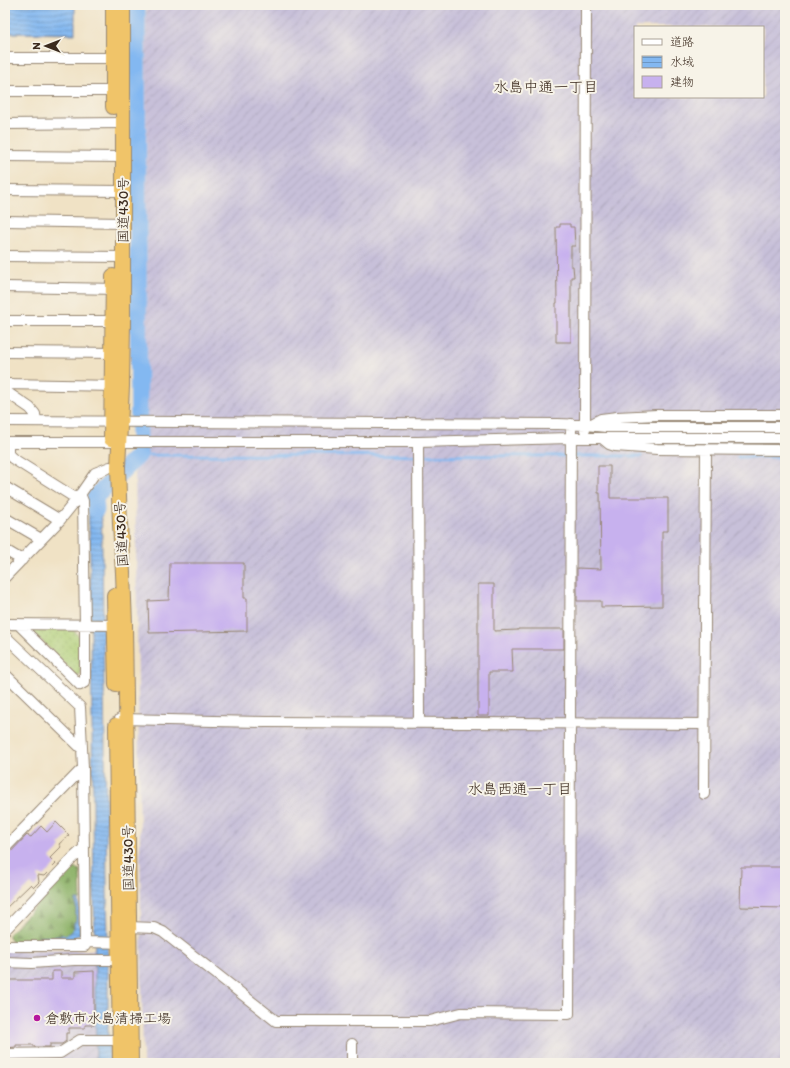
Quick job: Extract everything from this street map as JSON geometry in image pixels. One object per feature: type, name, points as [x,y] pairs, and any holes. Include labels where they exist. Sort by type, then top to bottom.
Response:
[{"type":"highway","name":"国道430号","points":[[113,5],[118,58],[118,322],[116,422],[110,522],[121,719],[129,927],[119,942],[114,960],[115,1040],[120,1063]]},
{"type":"highway","name":"国道430号","points":[[118,58],[123,5]]},
{"type":"highway","name":"国道430号","points":[[121,719],[119,942],[131,1063]]},
{"type":"street","points":[[585,438],[588,425],[586,5]]},
{"type":"street","points":[[5,58],[118,58]]},
{"type":"street","points":[[5,91],[118,91]]},
{"type":"street","points":[[5,124],[118,123]]},
{"type":"street","points":[[5,156],[118,157]]},
{"type":"street","points":[[5,190],[118,191]]},
{"type":"street","points":[[5,221],[118,223]]},
{"type":"street","points":[[5,256],[118,257]]},
{"type":"street","points":[[5,287],[118,289]]},
{"type":"street","points":[[5,321],[118,322]]},
{"type":"street","points":[[5,352],[117,353]]},
{"type":"street","points":[[5,384],[117,386]]},
{"type":"street","points":[[5,391],[30,408],[35,414],[36,421]]},
{"type":"street","points":[[588,425],[600,419],[617,417],[657,415],[785,415]]},
{"type":"street","points":[[5,421],[571,424],[606,427],[785,427]]},
{"type":"street","points":[[129,927],[154,928],[163,932],[276,1021],[430,1021],[461,1014],[569,1014],[571,424]]},
{"type":"street","points":[[18,624],[80,685],[85,682],[85,637],[87,625],[83,501],[79,496],[12,458],[8,454],[6,442],[418,442],[570,438],[785,438]]},
{"type":"street","points":[[603,439],[609,444],[615,446],[657,449],[785,450]]},
{"type":"street","points":[[418,442],[419,723]]},
{"type":"street","points":[[704,794],[706,450]]},
{"type":"street","points":[[5,577],[60,520],[95,473],[100,471],[113,477]]},
{"type":"street","points":[[5,487],[60,520]]},
{"type":"street","points":[[5,518],[41,539]]},
{"type":"street","points":[[5,550],[22,560]]},
{"type":"street","points":[[5,624],[115,625]]},
{"type":"street","points":[[5,636],[80,707],[83,768],[84,848],[89,942]]},
{"type":"street","points":[[5,674],[82,749]]},
{"type":"street","points":[[121,719],[266,722],[704,724]]},
{"type":"street","points":[[5,848],[83,768]]},
{"type":"street","points":[[5,930],[84,848]]},
{"type":"street","points":[[5,946],[85,946],[89,942],[119,942]]},
{"type":"street","points":[[5,962],[32,963],[74,960],[114,960]]},
{"type":"street","points":[[5,1054],[60,1053],[80,1040],[115,1040]]},
{"type":"street","points":[[352,1044],[352,1063]]},
{"type":"shaded area","points":[[147,5],[785,5],[785,1063],[143,1063],[135,468],[144,458],[147,457]]},
{"type":"shaded area","points":[[95,950],[96,1063],[5,1063],[5,951]]},
{"type":"green space","points":[[30,629],[73,629],[80,638],[80,675],[76,675]]},
{"type":"green space","points":[[75,868],[80,870],[81,900],[76,900],[76,922],[74,922],[74,928],[67,935],[61,934],[61,936],[39,937],[36,942],[12,942],[9,934],[71,869]]},
{"type":"water","points":[[5,5],[75,5],[75,34],[5,33]]},
{"type":"water","points":[[101,483],[109,955],[108,1033],[110,1063],[96,1063],[90,555],[88,499],[91,492]]},
{"type":"water","points":[[76,900],[79,900],[80,934],[75,937],[75,941],[39,941],[39,937],[61,936],[61,934],[67,935],[74,928],[74,922],[76,921]]},
{"type":"building","points":[[560,224],[570,224],[570,227],[574,227],[575,246],[571,246],[571,266],[573,266],[574,277],[571,277],[571,342],[556,342],[556,227],[560,227]]},
{"type":"building","points":[[598,466],[610,466],[610,498],[668,498],[668,531],[662,531],[662,606],[601,607],[601,601],[577,601],[577,568],[601,569],[600,493],[598,493]]},
{"type":"building","points":[[170,563],[244,563],[244,598],[247,598],[247,631],[149,633],[148,601],[169,600]]},
{"type":"building","points":[[478,584],[494,584],[494,631],[518,629],[564,629],[564,649],[512,649],[513,672],[489,672],[489,716],[478,716]]},
{"type":"building","points":[[56,822],[69,835],[59,844],[61,847],[50,858],[56,864],[44,876],[38,875],[39,882],[34,887],[31,884],[5,909],[5,868],[9,864],[5,858],[27,835],[31,837],[41,826],[47,832]]},
{"type":"building","points":[[741,867],[785,867],[785,908],[740,907]]},
{"type":"building","name":"倉敷市水島清掃工場","points":[[52,971],[61,971],[61,978],[75,978],[75,972],[94,971],[94,1025],[85,1025],[85,1028],[69,1028],[69,1033],[66,1033],[66,1041],[62,1044],[50,1044],[50,1047],[16,1045],[16,1047],[5,1048],[5,980],[52,980]]},
{"type":"waterway","points":[[96,510],[95,497],[139,455],[137,5]]},
{"type":"waterway","points":[[143,5],[144,455]]},
{"type":"waterway","points":[[144,455],[641,456]]},
{"type":"waterway","points":[[738,457],[785,457]]},
{"type":"place","name":"倉敷市水島清掃工場","points":[[37,1018]]},
{"type":"district","name":"水島中通一丁目","points":[[546,87]]},
{"type":"district","name":"水島西通一丁目","points":[[520,789]]}]
